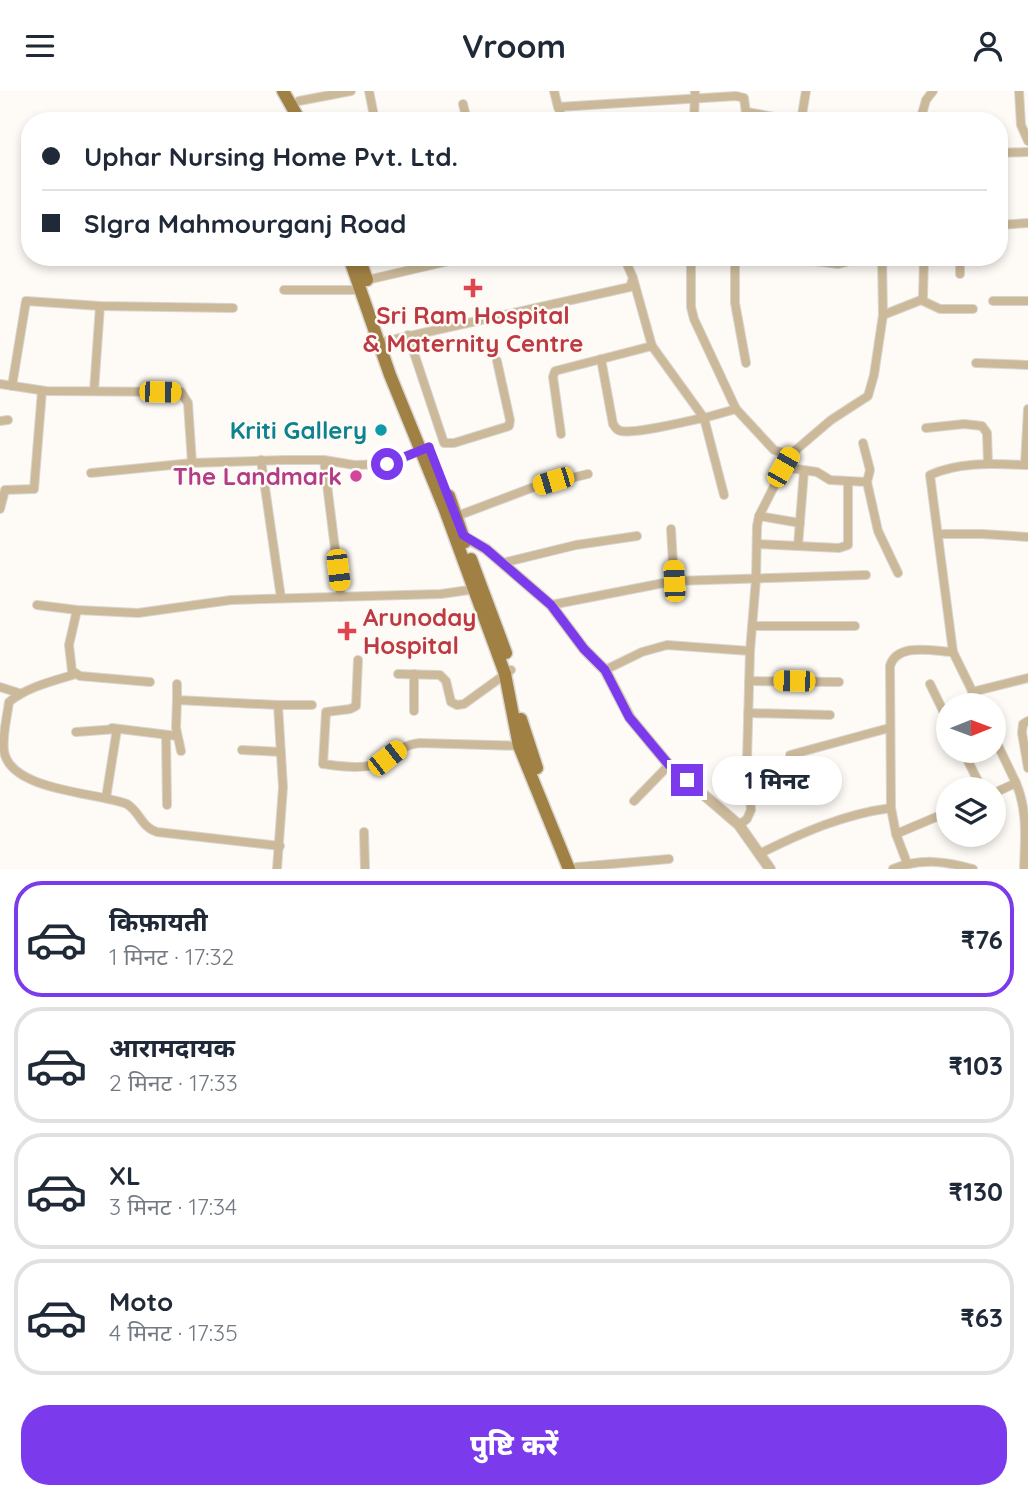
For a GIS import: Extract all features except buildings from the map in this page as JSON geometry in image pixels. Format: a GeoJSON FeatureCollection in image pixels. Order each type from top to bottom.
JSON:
{"type":"FeatureCollection","features":[{"type":"Feature","properties":{"kind":"main road"},"geometry":{"type":"LineString","coordinates":[[283,91],[295,112]]}},
{"type":"Feature","properties":{"kind":"main road"},"geometry":{"type":"LineString","coordinates":[[295,96],[304,112]]}},
{"type":"Feature","properties":{"kind":"main road"},"geometry":{"type":"LineString","coordinates":[[354,266],[387,341],[459,536],[508,672],[521,722],[524,746],[574,868]]}},
{"type":"Feature","properties":{"kind":"main road"},"geometry":{"type":"LineString","coordinates":[[361,266],[390,375],[457,516],[459,536]]}},
{"type":"Feature","properties":{"kind":"street"},"geometry":{"type":"LineString","coordinates":[[295,96],[351,91]]}},
{"type":"Feature","properties":{"kind":"street"},"geometry":{"type":"LineString","coordinates":[[369,91],[372,112]]}},
{"type":"Feature","properties":{"kind":"street"},"geometry":{"type":"LineString","coordinates":[[554,91],[560,112]]}},
{"type":"Feature","properties":{"kind":"street"},"geometry":{"type":"LineString","coordinates":[[801,112],[806,91]]}},
{"type":"Feature","properties":{"kind":"street"},"geometry":{"type":"LineString","coordinates":[[923,112],[926,100],[933,91]]}},
{"type":"Feature","properties":{"kind":"street"},"geometry":{"type":"LineString","coordinates":[[1019,91],[1021,125],[1028,141]]}},
{"type":"Feature","properties":{"kind":"street"},"geometry":{"type":"LineString","coordinates":[[558,107],[695,95],[744,94],[746,112]]}},
{"type":"Feature","properties":{"kind":"street"},"geometry":{"type":"LineString","coordinates":[[463,104],[465,112]]}},
{"type":"Feature","properties":{"kind":"street"},"geometry":{"type":"LineString","coordinates":[[1008,153],[1028,152]]}},
{"type":"Feature","properties":{"kind":"street"},"geometry":{"type":"LineString","coordinates":[[1008,224],[1028,223]]}},
{"type":"Feature","properties":{"kind":"street"},"geometry":{"type":"LineString","coordinates":[[284,290],[364,285],[433,266]]}},
{"type":"Feature","properties":{"kind":"street"},"geometry":{"type":"LineString","coordinates":[[628,266],[652,346],[704,418],[724,495]]}},
{"type":"Feature","properties":{"kind":"street"},"geometry":{"type":"LineString","coordinates":[[691,266],[691,307],[694,319],[736,409],[774,450],[790,455]]}},
{"type":"Feature","properties":{"kind":"street"},"geometry":{"type":"LineString","coordinates":[[735,266],[735,303],[746,363]]}},
{"type":"Feature","properties":{"kind":"street"},"geometry":{"type":"LineString","coordinates":[[739,825],[747,819],[751,810],[747,759],[748,713],[759,516],[790,455],[831,421],[868,396],[874,376],[883,315],[882,266]]}},
{"type":"Feature","properties":{"kind":"street"},"geometry":{"type":"LineString","coordinates":[[921,300],[924,266]]}},
{"type":"Feature","properties":{"kind":"street"},"geometry":{"type":"LineString","coordinates":[[960,266],[960,274]]}},
{"type":"Feature","properties":{"kind":"street"},"geometry":{"type":"LineString","coordinates":[[387,341],[630,287],[633,278]]}},
{"type":"Feature","properties":{"kind":"street"},"geometry":{"type":"LineString","coordinates":[[883,315],[921,300],[940,309],[973,309]]}},
{"type":"Feature","properties":{"kind":"street"},"geometry":{"type":"LineString","coordinates":[[12,386],[26,301],[100,306],[233,309]]}},
{"type":"Feature","properties":{"kind":"street"},"geometry":{"type":"LineString","coordinates":[[993,301],[1028,301]]}},
{"type":"Feature","properties":{"kind":"street"},"geometry":{"type":"LineString","coordinates":[[94,391],[100,306]]}},
{"type":"Feature","properties":{"kind":"street"},"geometry":{"type":"LineString","coordinates":[[408,335],[444,443],[501,431],[509,426],[497,361]]}},
{"type":"Feature","properties":{"kind":"street"},"geometry":{"type":"LineString","coordinates":[[562,433],[553,377],[555,371],[652,346]]}},
{"type":"Feature","properties":{"kind":"street"},"geometry":{"type":"LineString","coordinates":[[601,359],[613,424],[622,431],[704,418],[736,409]]}},
{"type":"Feature","properties":{"kind":"street"},"geometry":{"type":"LineString","coordinates":[[976,363],[1028,365]]}},
{"type":"Feature","properties":{"kind":"street"},"geometry":{"type":"LineString","coordinates":[[0,384],[42,391],[181,393],[188,403],[192,463]]}},
{"type":"Feature","properties":{"kind":"street"},"geometry":{"type":"LineString","coordinates":[[0,509],[5,490],[33,489],[42,391]]}},
{"type":"Feature","properties":{"kind":"street"},"geometry":{"type":"LineString","coordinates":[[1028,409],[1027,465],[988,464],[946,468],[930,475],[953,652],[972,692],[1028,678]]}},
{"type":"Feature","properties":{"kind":"street"},"geometry":{"type":"LineString","coordinates":[[926,428],[964,424],[982,426],[988,433],[988,464]]}},
{"type":"Feature","properties":{"kind":"street"},"geometry":{"type":"LineString","coordinates":[[863,443],[870,470],[867,482],[878,531],[898,573]]}},
{"type":"Feature","properties":{"kind":"street"},"geometry":{"type":"LineString","coordinates":[[91,474],[192,463],[261,460],[387,464],[425,449]]}},
{"type":"Feature","properties":{"kind":"street"},"geometry":{"type":"LineString","coordinates":[[261,460],[281,598]]}},
{"type":"Feature","properties":{"kind":"street"},"geometry":{"type":"LineString","coordinates":[[324,460],[341,597]]}},
{"type":"Feature","properties":{"kind":"street"},"geometry":{"type":"LineString","coordinates":[[783,467],[817,471],[830,480],[867,482]]}},
{"type":"Feature","properties":{"kind":"street"},"geometry":{"type":"LineString","coordinates":[[798,546],[804,471]]}},
{"type":"Feature","properties":{"kind":"street"},"geometry":{"type":"LineString","coordinates":[[457,516],[534,487],[588,474]]}},
{"type":"Feature","properties":{"kind":"street"},"geometry":{"type":"LineString","coordinates":[[757,544],[839,548],[848,545],[848,481]]}},
{"type":"Feature","properties":{"kind":"street"},"geometry":{"type":"LineString","coordinates":[[759,516],[800,523]]}},
{"type":"Feature","properties":{"kind":"street"},"geometry":{"type":"LineString","coordinates":[[671,529],[674,581]]}},
{"type":"Feature","properties":{"kind":"street"},"geometry":{"type":"LineString","coordinates":[[939,534],[1028,537]]}},
{"type":"Feature","properties":{"kind":"street"},"geometry":{"type":"LineString","coordinates":[[459,536],[486,549],[551,605],[584,649],[605,670],[629,717],[669,765],[739,825],[770,869]]}},
{"type":"Feature","properties":{"kind":"street"},"geometry":{"type":"LineString","coordinates":[[502,563],[576,545],[637,536]]}},
{"type":"Feature","properties":{"kind":"street"},"geometry":{"type":"LineString","coordinates":[[551,605],[674,581],[866,575]]}},
{"type":"Feature","properties":{"kind":"street"},"geometry":{"type":"LineString","coordinates":[[37,605],[138,613],[231,600],[441,594],[478,588]]}},
{"type":"Feature","properties":{"kind":"street"},"geometry":{"type":"LineString","coordinates":[[76,674],[70,665],[69,645],[77,610]]}},
{"type":"Feature","properties":{"kind":"street"},"geometry":{"type":"LineString","coordinates":[[752,626],[855,626]]}},
{"type":"Feature","properties":{"kind":"street"},"geometry":{"type":"LineString","coordinates":[[605,670],[642,652],[667,645],[750,651]]}},
{"type":"Feature","properties":{"kind":"street"},"geometry":{"type":"LineString","coordinates":[[907,863],[896,834],[891,808],[890,666],[892,659],[905,651],[953,652]]}},
{"type":"Feature","properties":{"kind":"street"},"geometry":{"type":"LineString","coordinates":[[358,660],[356,706],[326,712],[323,764],[379,763],[406,745],[419,743],[524,746]]}},
{"type":"Feature","properties":{"kind":"street"},"geometry":{"type":"LineString","coordinates":[[398,674],[440,675],[446,681],[451,702],[457,705],[464,704],[508,672]]}},
{"type":"Feature","properties":{"kind":"street"},"geometry":{"type":"LineString","coordinates":[[150,682],[76,674],[52,679],[39,688],[19,694],[9,702],[4,753],[19,775],[35,782],[133,807],[144,824],[157,832],[280,846]]}},
{"type":"Feature","properties":{"kind":"street"},"geometry":{"type":"LineString","coordinates":[[414,674],[414,711]]}},
{"type":"Feature","properties":{"kind":"street"},"geometry":{"type":"LineString","coordinates":[[749,681],[839,682]]}},
{"type":"Feature","properties":{"kind":"street"},"geometry":{"type":"LineString","coordinates":[[177,684],[177,736],[181,751]]}},
{"type":"Feature","properties":{"kind":"street"},"geometry":{"type":"LineString","coordinates":[[930,684],[936,697]]}},
{"type":"Feature","properties":{"kind":"street"},"geometry":{"type":"LineString","coordinates":[[0,687],[19,694]]}},
{"type":"Feature","properties":{"kind":"street"},"geometry":{"type":"LineString","coordinates":[[177,700],[312,705]]}},
{"type":"Feature","properties":{"kind":"street"},"geometry":{"type":"LineString","coordinates":[[277,869],[283,787],[278,705]]}},
{"type":"Feature","properties":{"kind":"street"},"geometry":{"type":"LineString","coordinates":[[748,713],[830,715]]}},
{"type":"Feature","properties":{"kind":"street"},"geometry":{"type":"LineString","coordinates":[[1028,721],[1023,724],[1022,733],[1028,768]]}},
{"type":"Feature","properties":{"kind":"street"},"geometry":{"type":"LineString","coordinates":[[92,726],[177,736]]}},
{"type":"Feature","properties":{"kind":"street"},"geometry":{"type":"LineString","coordinates":[[790,755],[889,728]]}},
{"type":"Feature","properties":{"kind":"street"},"geometry":{"type":"LineString","coordinates":[[106,798],[117,729]]}},
{"type":"Feature","properties":{"kind":"street"},"geometry":{"type":"LineString","coordinates":[[76,732],[117,729]]}},
{"type":"Feature","properties":{"kind":"street"},"geometry":{"type":"LineString","coordinates":[[166,735],[167,805]]}},
{"type":"Feature","properties":{"kind":"street"},"geometry":{"type":"LineString","coordinates":[[242,750],[281,752]]}},
{"type":"Feature","properties":{"kind":"street"},"geometry":{"type":"LineString","coordinates":[[1006,762],[1024,803],[1024,869]]}},
{"type":"Feature","properties":{"kind":"street"},"geometry":{"type":"LineString","coordinates":[[634,801],[669,765]]}},
{"type":"Feature","properties":{"kind":"street"},"geometry":{"type":"LineString","coordinates":[[1006,788],[1016,783]]}},
{"type":"Feature","properties":{"kind":"street"},"geometry":{"type":"LineString","coordinates":[[759,854],[823,825],[868,811],[891,808]]}},
{"type":"Feature","properties":{"kind":"street"},"geometry":{"type":"LineString","coordinates":[[896,834],[936,817]]}},
{"type":"Feature","properties":{"kind":"street"},"geometry":{"type":"LineString","coordinates":[[364,831],[365,869]]}},
{"type":"Feature","properties":{"kind":"street"},"geometry":{"type":"LineString","coordinates":[[574,868],[669,859]]}},
{"type":"Feature","properties":{"kind":"street"},"geometry":{"type":"LineString","coordinates":[[893,869],[907,863],[939,861],[973,869]]}},
{"type":"Feature","properties":{"kind":"place","name":"Sri Ram Hospital & Maternity Centre"},"geometry":{"type":"Point","coordinates":[473,288]}},
{"type":"Feature","properties":{"kind":"place","name":"Kriti Gallery"},"geometry":{"type":"Point","coordinates":[381,430]}},
{"type":"Feature","properties":{"kind":"place","name":"The Landmark"},"geometry":{"type":"Point","coordinates":[356,476]}},
{"type":"Feature","properties":{"kind":"place","name":"Arunoday Hospital"},"geometry":{"type":"Point","coordinates":[347,631]}},
{"type":"Feature","properties":{"kind":"route"},"geometry":{"type":"LineString","coordinates":[[387,464],[429,447],[463,535],[486,549],[551,605],[584,649],[605,670],[629,717],[669,765],[687,780]]}}]}
